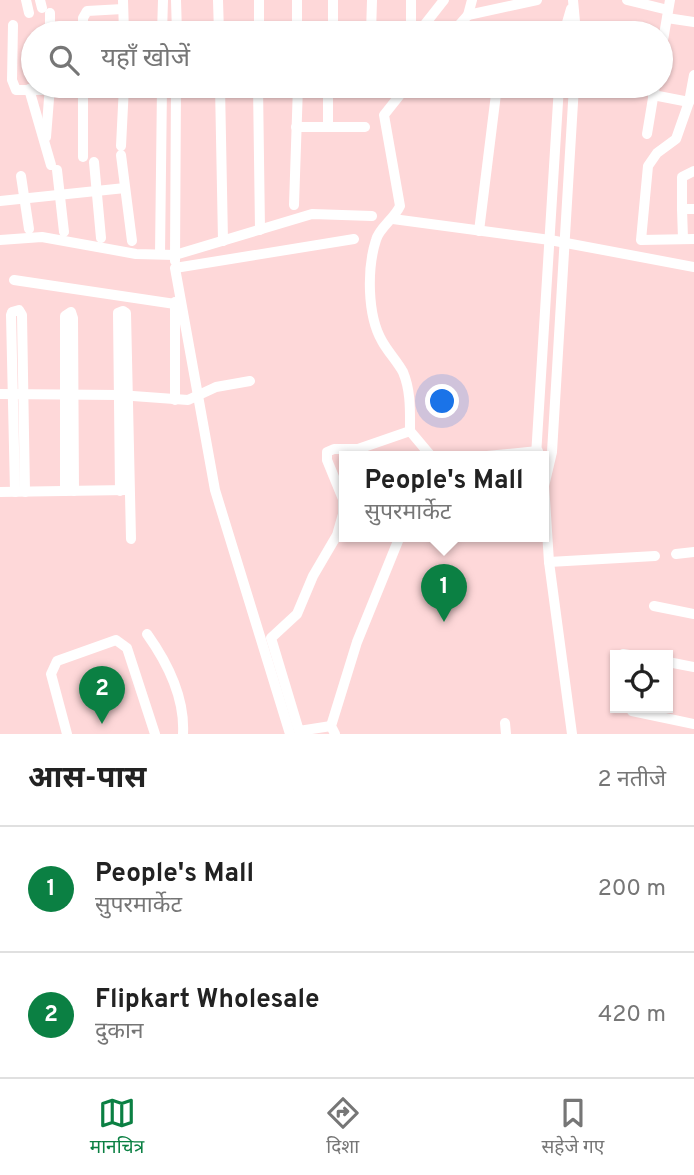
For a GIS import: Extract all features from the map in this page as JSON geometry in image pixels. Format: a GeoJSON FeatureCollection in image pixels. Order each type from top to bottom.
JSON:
{"type":"FeatureCollection","features":[{"type":"Feature","properties":{"kind":"street"},"geometry":{"type":"LineString","coordinates":[[26,0],[29,13]]}},
{"type":"Feature","properties":{"kind":"street"},"geometry":{"type":"LineString","coordinates":[[162,21],[163,0]]}},
{"type":"Feature","properties":{"kind":"street"},"geometry":{"type":"LineString","coordinates":[[176,0],[177,21]]}},
{"type":"Feature","properties":{"kind":"street"},"geometry":{"type":"LineString","coordinates":[[218,0],[219,21]]}},
{"type":"Feature","properties":{"kind":"street"},"geometry":{"type":"LineString","coordinates":[[258,21],[259,0]]}},
{"type":"Feature","properties":{"kind":"street"},"geometry":{"type":"LineString","coordinates":[[297,0],[297,21]]}},
{"type":"Feature","properties":{"kind":"street"},"geometry":{"type":"LineString","coordinates":[[333,0],[333,21]]}},
{"type":"Feature","properties":{"kind":"street"},"geometry":{"type":"LineString","coordinates":[[371,21],[372,0]]}},
{"type":"Feature","properties":{"kind":"street"},"geometry":{"type":"LineString","coordinates":[[411,0],[411,21]]}},
{"type":"Feature","properties":{"kind":"street"},"geometry":{"type":"LineString","coordinates":[[427,21],[444,0]]}},
{"type":"Feature","properties":{"kind":"street"},"geometry":{"type":"LineString","coordinates":[[463,21],[468,15],[472,0]]}},
{"type":"Feature","properties":{"kind":"street"},"geometry":{"type":"LineString","coordinates":[[468,15],[507,3],[537,0]]}},
{"type":"Feature","properties":{"kind":"street"},"geometry":{"type":"LineString","coordinates":[[630,0],[668,9],[694,22]]}},
{"type":"Feature","properties":{"kind":"street"},"geometry":{"type":"LineString","coordinates":[[567,21],[573,1]]}},
{"type":"Feature","properties":{"kind":"street"},"geometry":{"type":"LineString","coordinates":[[573,1],[575,21]]}},
{"type":"Feature","properties":{"kind":"street"},"geometry":{"type":"LineString","coordinates":[[83,21],[87,10],[123,4]]}},
{"type":"Feature","properties":{"kind":"street"},"geometry":{"type":"LineString","coordinates":[[13,25],[13,87],[21,88]]}},
{"type":"Feature","properties":{"kind":"street"},"geometry":{"type":"LineString","coordinates":[[694,75],[689,102],[676,139],[657,152],[648,166],[641,240],[689,239],[682,209],[682,177],[694,171]]}},
{"type":"Feature","properties":{"kind":"street"},"geometry":{"type":"LineString","coordinates":[[673,97],[689,102]]}},
{"type":"Feature","properties":{"kind":"street"},"geometry":{"type":"LineString","coordinates":[[32,98],[54,167],[64,232]]}},
{"type":"Feature","properties":{"kind":"street"},"geometry":{"type":"LineString","coordinates":[[46,146],[49,98]]}},
{"type":"Feature","properties":{"kind":"street"},"geometry":{"type":"LineString","coordinates":[[84,98],[89,159],[97,191],[101,238]]}},
{"type":"Feature","properties":{"kind":"street"},"geometry":{"type":"LineString","coordinates":[[124,98],[121,151],[132,241]]}},
{"type":"Feature","properties":{"kind":"street"},"geometry":{"type":"LineString","coordinates":[[160,254],[162,98]]}},
{"type":"Feature","properties":{"kind":"street"},"geometry":{"type":"LineString","coordinates":[[175,400],[176,98]]}},
{"type":"Feature","properties":{"kind":"street"},"geometry":{"type":"LineString","coordinates":[[220,98],[223,241]]}},
{"type":"Feature","properties":{"kind":"street"},"geometry":{"type":"LineString","coordinates":[[258,98],[260,230]]}},
{"type":"Feature","properties":{"kind":"street"},"geometry":{"type":"LineString","coordinates":[[294,205],[297,98]]}},
{"type":"Feature","properties":{"kind":"street"},"geometry":{"type":"LineString","coordinates":[[328,127],[331,98]]}},
{"type":"Feature","properties":{"kind":"street"},"geometry":{"type":"LineString","coordinates":[[397,98],[384,115],[400,201],[393,219],[376,237],[372,257],[372,310],[381,340],[402,372],[410,397],[410,431],[427,451]]}},
{"type":"Feature","properties":{"kind":"street"},"geometry":{"type":"LineString","coordinates":[[479,231],[496,98]]}},
{"type":"Feature","properties":{"kind":"street"},"geometry":{"type":"LineString","coordinates":[[535,451],[558,98]]}},
{"type":"Feature","properties":{"kind":"street"},"geometry":{"type":"LineString","coordinates":[[549,464],[558,363],[573,98]]}},
{"type":"Feature","properties":{"kind":"street"},"geometry":{"type":"LineString","coordinates":[[647,134],[653,98]]}},
{"type":"Feature","properties":{"kind":"street"},"geometry":{"type":"LineString","coordinates":[[296,127],[365,127]]}},
{"type":"Feature","properties":{"kind":"street"},"geometry":{"type":"LineString","coordinates":[[21,176],[29,229]]}},
{"type":"Feature","properties":{"kind":"street"},"geometry":{"type":"LineString","coordinates":[[0,201],[125,188]]}},
{"type":"Feature","properties":{"kind":"street"},"geometry":{"type":"LineString","coordinates":[[682,209],[694,209]]}},
{"type":"Feature","properties":{"kind":"street"},"geometry":{"type":"LineString","coordinates":[[0,240],[42,237],[136,254],[175,255],[312,214],[372,216]]}},
{"type":"Feature","properties":{"kind":"street"},"geometry":{"type":"LineString","coordinates":[[393,219],[550,240],[694,267]]}},
{"type":"Feature","properties":{"kind":"street"},"geometry":{"type":"LineString","coordinates":[[175,268],[354,239]]}},
{"type":"Feature","properties":{"kind":"street"},"geometry":{"type":"LineString","coordinates":[[175,268],[215,490],[290,734]]}},
{"type":"Feature","properties":{"kind":"street"},"geometry":{"type":"LineString","coordinates":[[14,280],[175,304]]}},
{"type":"Feature","properties":{"kind":"street"},"geometry":{"type":"LineString","coordinates":[[18,394],[22,315],[19,310],[11,315],[18,394],[20,492]]}},
{"type":"Feature","properties":{"kind":"street"},"geometry":{"type":"LineString","coordinates":[[124,396],[118,313],[123,311],[126,313],[126,490],[131,539]]}},
{"type":"Feature","properties":{"kind":"street"},"geometry":{"type":"LineString","coordinates":[[69,394],[74,318],[71,313],[65,316],[70,491]]}},
{"type":"Feature","properties":{"kind":"street"},"geometry":{"type":"LineString","coordinates":[[542,345],[559,345]]}},
{"type":"Feature","properties":{"kind":"street"},"geometry":{"type":"LineString","coordinates":[[541,362],[558,363]]}},
{"type":"Feature","properties":{"kind":"street"},"geometry":{"type":"LineString","coordinates":[[0,394],[69,394],[188,400],[216,387],[250,381]]}},
{"type":"Feature","properties":{"kind":"street"},"geometry":{"type":"LineString","coordinates":[[339,489],[327,460],[327,452],[334,449],[358,449],[410,431]]}},
{"type":"Feature","properties":{"kind":"street"},"geometry":{"type":"LineString","coordinates":[[0,492],[126,490]]}},
{"type":"Feature","properties":{"kind":"street"},"geometry":{"type":"LineString","coordinates":[[339,529],[313,576],[297,614],[271,638],[299,731],[333,730],[357,642],[398,542]]}},
{"type":"Feature","properties":{"kind":"street"},"geometry":{"type":"LineString","coordinates":[[548,542],[572,734]]}},
{"type":"Feature","properties":{"kind":"street"},"geometry":{"type":"LineString","coordinates":[[676,554],[694,552]]}},
{"type":"Feature","properties":{"kind":"street"},"geometry":{"type":"LineString","coordinates":[[550,562],[655,556]]}},
{"type":"Feature","properties":{"kind":"street"},"geometry":{"type":"LineString","coordinates":[[654,606],[694,614]]}},
{"type":"Feature","properties":{"kind":"street"},"geometry":{"type":"LineString","coordinates":[[147,634],[169,670],[183,716],[183,734]]}},
{"type":"Feature","properties":{"kind":"street"},"geometry":{"type":"LineString","coordinates":[[67,734],[51,674],[52,666],[57,661],[116,640],[127,648],[155,734]]}},
{"type":"Feature","properties":{"kind":"street"},"geometry":{"type":"LineString","coordinates":[[673,663],[694,667]]}},
{"type":"Feature","properties":{"kind":"street"},"geometry":{"type":"LineString","coordinates":[[642,713],[694,724]]}},
{"type":"Feature","properties":{"kind":"place","name":"People's Mall"},"geometry":{"type":"Point","coordinates":[444,622]}},
{"type":"Feature","properties":{"kind":"place","name":"Flipkart Wholesale"},"geometry":{"type":"Point","coordinates":[102,724]}}]}
